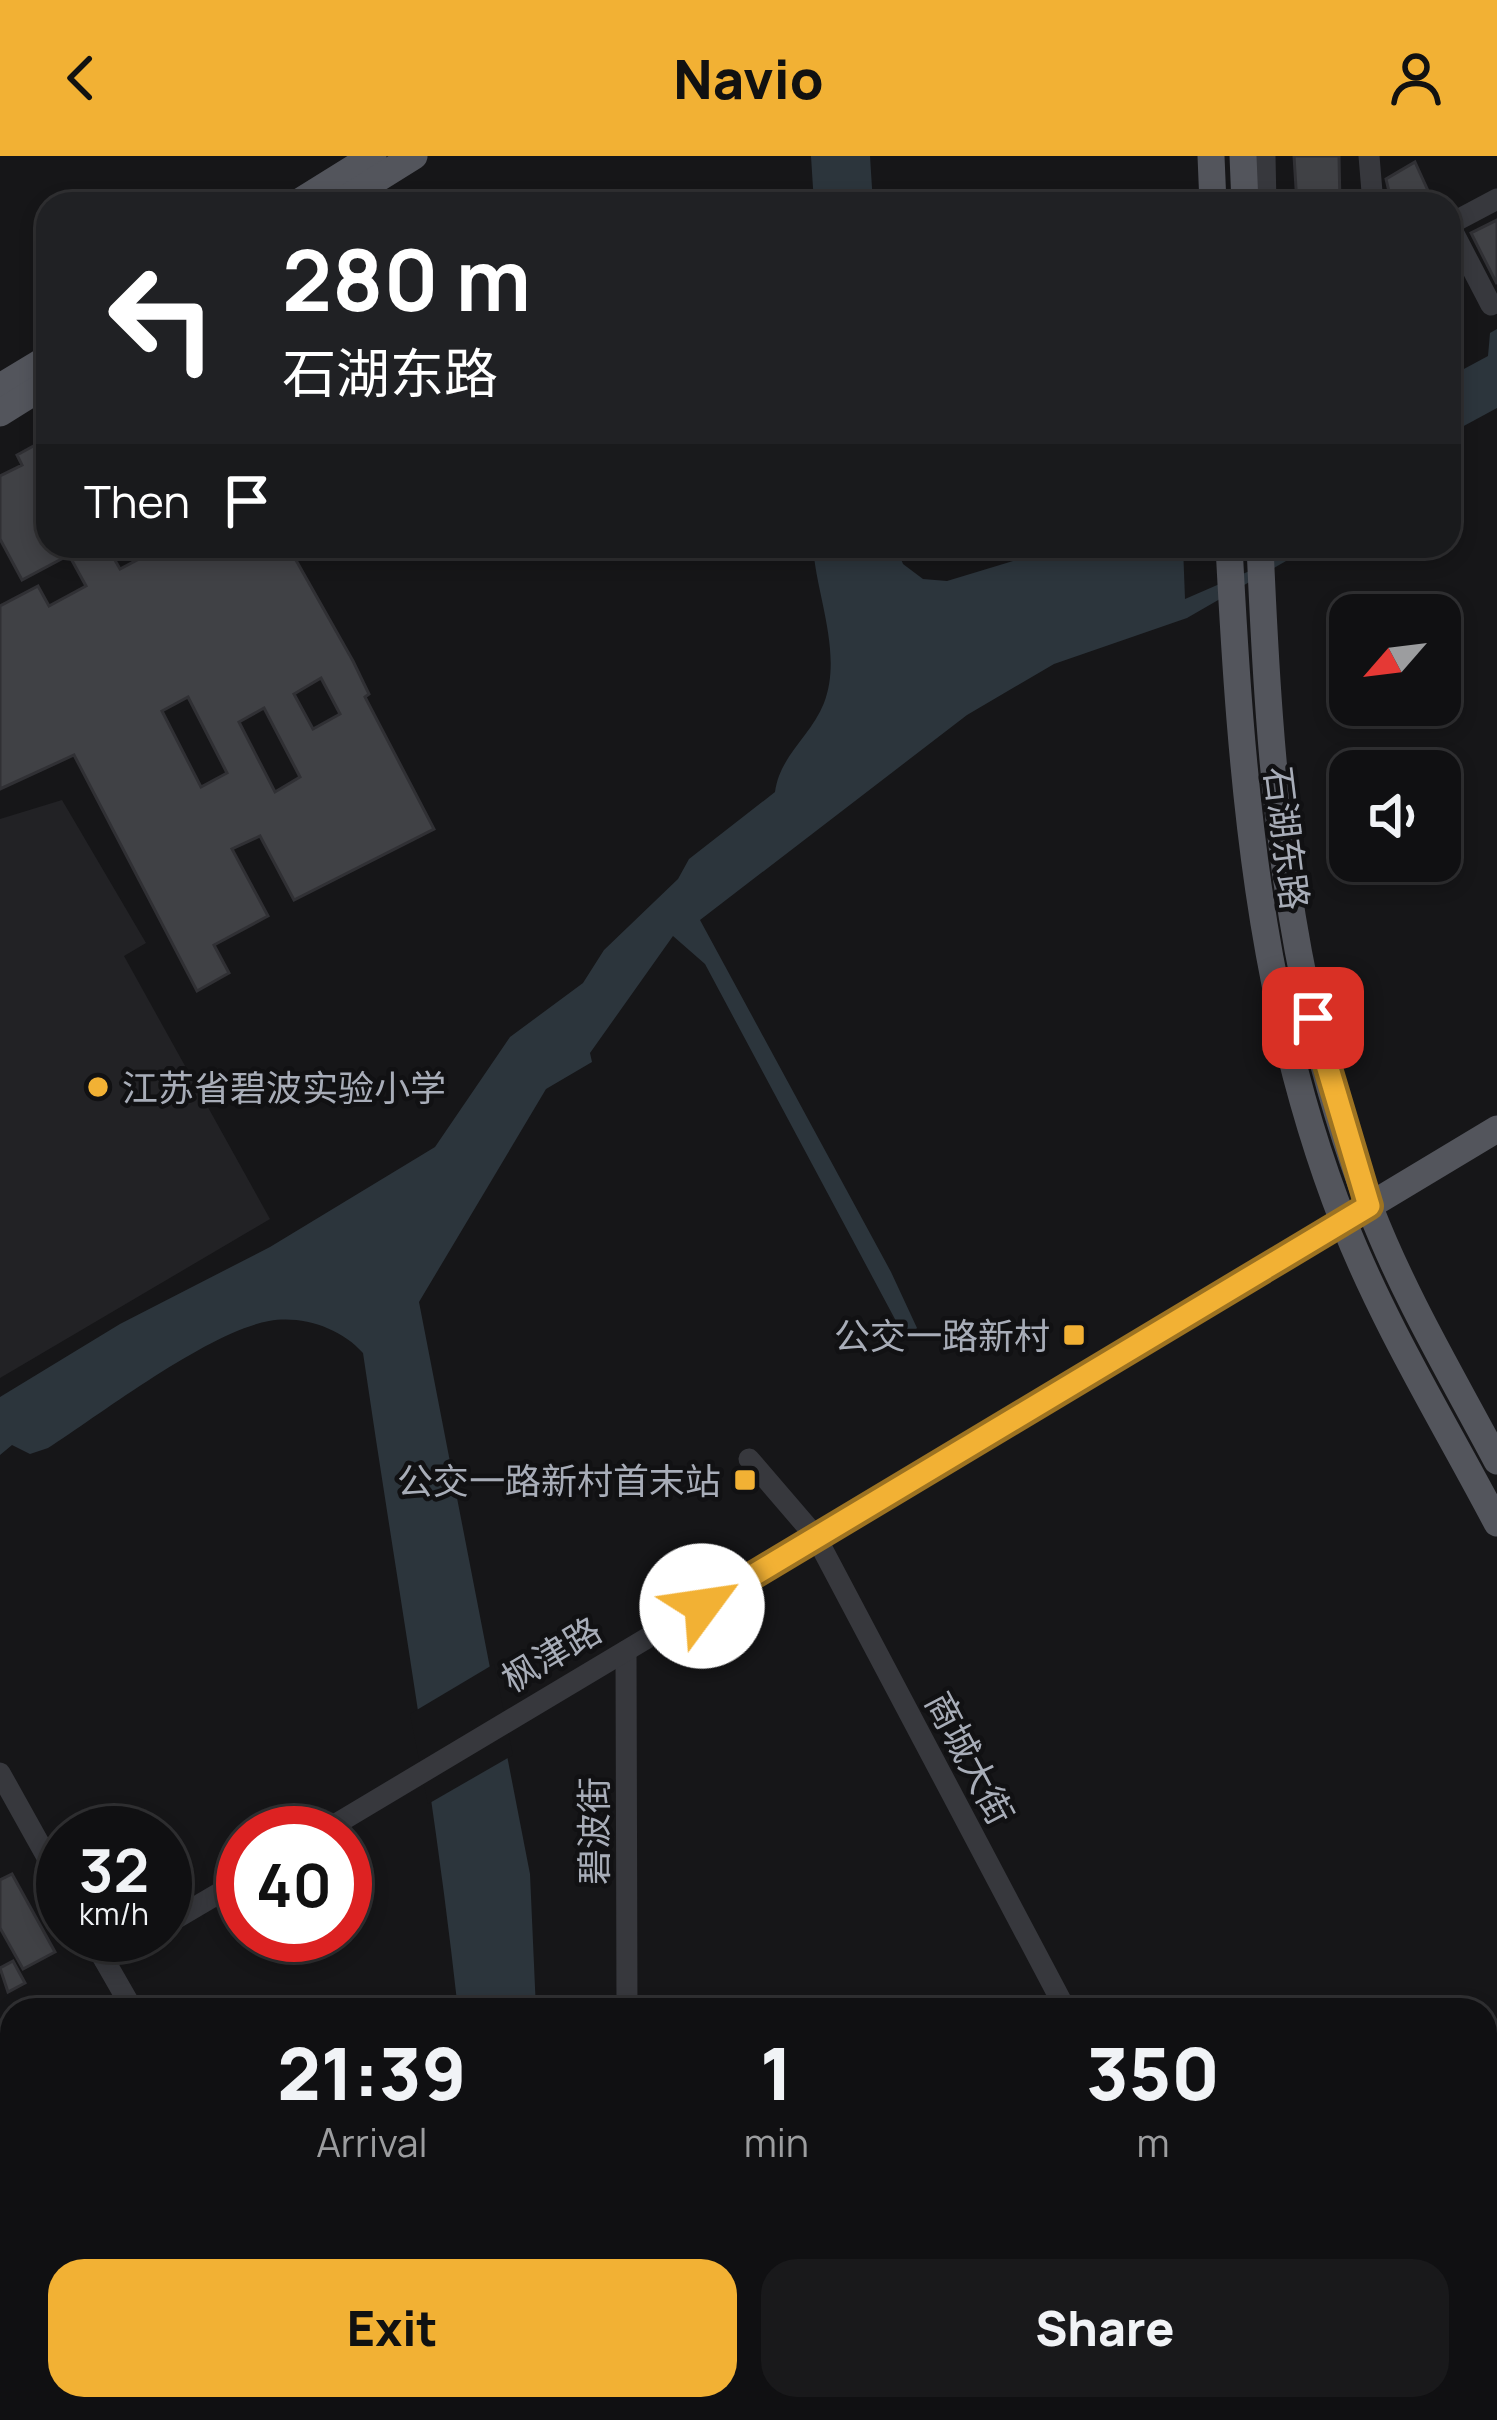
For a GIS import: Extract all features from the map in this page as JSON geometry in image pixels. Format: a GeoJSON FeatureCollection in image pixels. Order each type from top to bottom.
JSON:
{"type":"FeatureCollection","features":[{"type":"Feature","properties":{"kind":"main road"},"geometry":{"type":"LineString","coordinates":[[315,192],[373,156]]}},
{"type":"Feature","properties":{"kind":"main road"},"geometry":{"type":"LineString","coordinates":[[356,192],[414,156]]}},
{"type":"Feature","properties":{"kind":"main road"},"geometry":{"type":"LineString","coordinates":[[1210,156],[1212,192]]}},
{"type":"Feature","properties":{"kind":"main road"},"geometry":{"type":"LineString","coordinates":[[1243,156],[1244,192]]}},
{"type":"Feature","properties":{"kind":"main road"},"geometry":{"type":"LineString","coordinates":[[0,387],[36,365]]}},
{"type":"Feature","properties":{"kind":"main road"},"geometry":{"type":"LineString","coordinates":[[0,413],[36,390]]}},
{"type":"Feature","properties":{"kind":"main road","name":"石湖东路"},"geometry":{"type":"LineString","coordinates":[[1230,558],[1241,772],[1257,902],[1292,1060],[1343,1222],[1497,1522]]}},
{"type":"Feature","properties":{"kind":"main road","name":"石湖东路"},"geometry":{"type":"LineString","coordinates":[[1261,558],[1269,759],[1283,881],[1328,1078],[1369,1206],[1399,1276],[1497,1461]]}},
{"type":"Feature","properties":{"kind":"main road","name":"枫津路"},"geometry":{"type":"LineString","coordinates":[[1369,1206],[1497,1129]]}},
{"type":"Feature","properties":{"kind":"street"},"geometry":{"type":"LineString","coordinates":[[1265,156],[1266,192]]}},
{"type":"Feature","properties":{"kind":"street"},"geometry":{"type":"LineString","coordinates":[[1369,156],[1372,192]]}},
{"type":"Feature","properties":{"kind":"street"},"geometry":{"type":"LineString","coordinates":[[1461,218],[1497,199]]}},
{"type":"Feature","properties":{"kind":"street"},"geometry":{"type":"LineString","coordinates":[[1461,247],[1491,305]]}},
{"type":"Feature","properties":{"kind":"street","name":"枫津路"},"geometry":{"type":"LineString","coordinates":[[366,1806],[1369,1206]]}},
{"type":"Feature","properties":{"kind":"street","name":"商城大街"},"geometry":{"type":"LineString","coordinates":[[749,1459],[816,1538],[1060,1998]]}},
{"type":"Feature","properties":{"kind":"street","name":"碧波街"},"geometry":{"type":"LineString","coordinates":[[626,1651],[627,1998]]}},
{"type":"Feature","properties":{"kind":"street"},"geometry":{"type":"LineString","coordinates":[[0,1774],[36,1838]]}},
{"type":"Feature","properties":{"kind":"street"},"geometry":{"type":"LineString","coordinates":[[106,1962],[126,1998]]}},
{"type":"Feature","properties":{"kind":"shaded area"},"geometry":{"type":"Polygon","coordinates":[[[811,156],[870,156],[872,192],[813,192],[811,156]]]}},
{"type":"Feature","properties":{"kind":"shaded area"},"geometry":{"type":"Polygon","coordinates":[[[1497,329],[1497,408],[1461,428],[1461,371],[1488,356],[1490,333],[1497,329]]]}},
{"type":"Feature","properties":{"kind":"shaded area"},"geometry":{"type":"Polygon","coordinates":[[[814,558],[901,558],[923,579],[947,581],[1023,558],[1291,558],[1187,618],[1054,664],[967,715],[700,920],[891,1272],[917,1328],[911,1335],[904,1336],[705,964],[673,936],[590,1053],[592,1062],[546,1089],[419,1302],[530,1874],[535,1998],[457,1998],[363,1353],[332,1330],[307,1322],[269,1321],[244,1328],[187,1357],[48,1448],[30,1454],[12,1445],[0,1455],[0,1397],[120,1324],[270,1247],[435,1147],[510,1037],[583,983],[604,950],[678,879],[689,859],[775,792],[783,767],[824,703],[829,684],[830,644],[814,558]]]}},
{"type":"Feature","properties":{"kind":"shaded area","name":"江苏省碧波实验小学"},"geometry":{"type":"Polygon","coordinates":[[[62,800],[146,943],[124,956],[270,1219],[0,1378],[0,819],[62,800]]]}},
{"type":"Feature","properties":{"kind":"pier"},"geometry":{"type":"Polygon","coordinates":[[[1183,558],[1280,558],[1185,599],[1183,558]]]}},
{"type":"Feature","properties":{"kind":"pier"},"geometry":{"type":"Polygon","coordinates":[[[494,1664],[513,1755],[428,1804],[410,1714],[494,1664]]]}},
{"type":"Feature","properties":{"kind":"building"},"geometry":{"type":"Polygon","coordinates":[[[1294,156],[1339,156],[1340,192],[1296,192],[1294,156]]]}},
{"type":"Feature","properties":{"kind":"building"},"geometry":{"type":"Polygon","coordinates":[[[1415,162],[1429,192],[1389,192],[1386,179],[1415,162]]]}},
{"type":"Feature","properties":{"kind":"building"},"geometry":{"type":"Polygon","coordinates":[[[1497,220],[1497,284],[1471,233],[1497,220]]]}},
{"type":"Feature","properties":{"kind":"building"},"geometry":{"type":"Polygon","coordinates":[[[36,445],[36,558],[63,558],[22,580],[0,539],[0,476],[22,465],[17,455],[36,445]]]}},
{"type":"Feature","properties":{"kind":"building"},"geometry":{"type":"Polygon","coordinates":[[[71,558],[114,558],[120,569],[141,558],[295,558],[353,661],[369,694],[365,697],[434,829],[294,900],[260,836],[232,849],[268,916],[214,945],[229,973],[197,991],[74,755],[0,789],[0,606],[38,586],[49,606],[86,586],[71,558]],[[321,678],[294,694],[313,729],[340,714],[321,678]],[[188,697],[162,711],[201,787],[227,773],[188,697]],[[264,708],[239,722],[275,792],[300,777],[264,708]]]}},
{"type":"Feature","properties":{"kind":"building"},"geometry":{"type":"Polygon","coordinates":[[[12,1874],[36,1918],[36,1962],[23,1969],[0,1928],[0,1880],[12,1874]]]}},
{"type":"Feature","properties":{"kind":"building"},"geometry":{"type":"Polygon","coordinates":[[[13,1961],[25,1983],[8,1992],[0,1968],[13,1961]]]}},
{"type":"Feature","properties":{"kind":"place","name":"江苏省碧波实验小学"},"geometry":{"type":"Point","coordinates":[98,1087]}},
{"type":"Feature","properties":{"kind":"place","name":"公交一路新村"},"geometry":{"type":"Point","coordinates":[1074,1335]}},
{"type":"Feature","properties":{"kind":"place","name":"公交一路新村首末站"},"geometry":{"type":"Point","coordinates":[745,1480]}},
{"type":"Feature","properties":{"kind":"route"},"geometry":{"type":"LineString","coordinates":[[702,1606],[1369,1206],[1334,1102],[1313,1018]]}}]}
